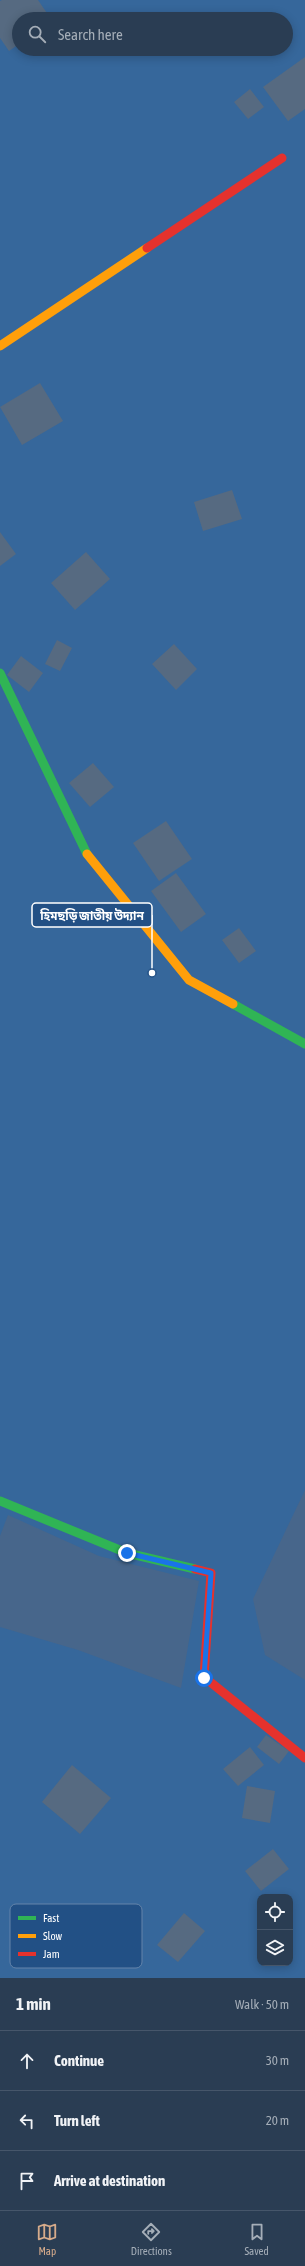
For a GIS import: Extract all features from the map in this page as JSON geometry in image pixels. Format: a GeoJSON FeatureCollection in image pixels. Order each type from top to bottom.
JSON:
{"type":"FeatureCollection","features":[{"type":"Feature","properties":{"kind":"street"},"geometry":{"type":"LineString","coordinates":[[0,346],[282,158]]}},
{"type":"Feature","properties":{"kind":"street"},"geometry":{"type":"LineString","coordinates":[[0,673],[90,860],[189,980],[305,1044]]}},
{"type":"Feature","properties":{"kind":"street"},"geometry":{"type":"LineString","coordinates":[[0,1501],[127,1553],[211,1573],[204,1678],[305,1758]]}},
{"type":"Feature","properties":{"kind":"shaded area"},"geometry":{"type":"Polygon","coordinates":[[[0,0],[305,0],[305,1978],[0,1978],[0,0]]]}},
{"type":"Feature","properties":{"kind":"shaded area"},"geometry":{"type":"Polygon","coordinates":[[[305,1490],[305,1680],[265,1655],[253,1599],[305,1490]]]}},
{"type":"Feature","properties":{"kind":"shaded area"},"geometry":{"type":"Polygon","coordinates":[[[8,1515],[99,1556],[199,1581],[181,1688],[78,1650],[0,1627],[0,1536],[8,1515]]]}},
{"type":"Feature","properties":{"kind":"building"},"geometry":{"type":"Polygon","coordinates":[[[38,0],[46,12],[12,12],[12,49],[9,51],[0,38],[0,1],[38,0]]]}},
{"type":"Feature","properties":{"kind":"building"},"geometry":{"type":"Polygon","coordinates":[[[305,57],[305,109],[288,121],[263,87],[305,57]]]}},
{"type":"Feature","properties":{"kind":"building"},"geometry":{"type":"Polygon","coordinates":[[[250,89],[264,107],[248,119],[234,102],[250,89]]]}},
{"type":"Feature","properties":{"kind":"building"},"geometry":{"type":"Polygon","coordinates":[[[40,383],[63,421],[22,445],[0,407],[40,383]]]}},
{"type":"Feature","properties":{"kind":"building"},"geometry":{"type":"Polygon","coordinates":[[[232,490],[242,519],[203,531],[194,502],[232,490]]]}},
{"type":"Feature","properties":{"kind":"building"},"geometry":{"type":"Polygon","coordinates":[[[0,532],[16,554],[0,566],[0,532]]]}},
{"type":"Feature","properties":{"kind":"building"},"geometry":{"type":"Polygon","coordinates":[[[86,552],[110,579],[75,610],[51,583],[86,552]]]}},
{"type":"Feature","properties":{"kind":"building"},"geometry":{"type":"Polygon","coordinates":[[[57,640],[72,648],[60,671],[45,664],[57,640]]]}},
{"type":"Feature","properties":{"kind":"building"},"geometry":{"type":"Polygon","coordinates":[[[174,644],[197,669],[176,690],[152,664],[174,644]]]}},
{"type":"Feature","properties":{"kind":"building"},"geometry":{"type":"Polygon","coordinates":[[[21,656],[43,673],[29,692],[7,675],[21,656]]]}},
{"type":"Feature","properties":{"kind":"building"},"geometry":{"type":"Polygon","coordinates":[[[93,763],[114,787],[90,807],[69,783],[93,763]]]}},
{"type":"Feature","properties":{"kind":"building"},"geometry":{"type":"Polygon","coordinates":[[[166,821],[192,859],[159,881],[133,843],[166,821]]]}},
{"type":"Feature","properties":{"kind":"building"},"geometry":{"type":"Polygon","coordinates":[[[176,873],[206,914],[181,932],[151,891],[176,873]]]}},
{"type":"Feature","properties":{"kind":"building"},"geometry":{"type":"Polygon","coordinates":[[[239,928],[256,951],[239,963],[222,940],[239,928]]]}},
{"type":"Feature","properties":{"kind":"building"},"geometry":{"type":"Polygon","coordinates":[[[266,1735],[289,1751],[279,1764],[257,1747],[266,1735]]]}},
{"type":"Feature","properties":{"kind":"building"},"geometry":{"type":"Polygon","coordinates":[[[250,1747],[264,1765],[238,1786],[223,1769],[250,1747]]]}},
{"type":"Feature","properties":{"kind":"building"},"geometry":{"type":"Polygon","coordinates":[[[72,1765],[111,1798],[80,1834],[42,1802],[72,1765]]]}},
{"type":"Feature","properties":{"kind":"building"},"geometry":{"type":"Polygon","coordinates":[[[247,1786],[275,1791],[270,1823],[242,1818],[247,1786]]]}},
{"type":"Feature","properties":{"kind":"building"},"geometry":{"type":"Polygon","coordinates":[[[273,1849],[289,1869],[261,1891],[245,1871],[273,1849]]]}},
{"type":"Feature","properties":{"kind":"building"},"geometry":{"type":"Polygon","coordinates":[[[184,1913],[205,1931],[178,1962],[157,1945],[184,1913]]]}},
{"type":"Feature","properties":{"kind":"traffic: fast"},"geometry":{"type":"LineString","coordinates":[[0,673],[87,854]]}},
{"type":"Feature","properties":{"kind":"traffic: fast"},"geometry":{"type":"LineString","coordinates":[[233,1004],[305,1044]]}},
{"type":"Feature","properties":{"kind":"traffic: fast"},"geometry":{"type":"LineString","coordinates":[[0,1501],[127,1553],[195,1569]]}},
{"type":"Feature","properties":{"kind":"traffic: slow"},"geometry":{"type":"LineString","coordinates":[[0,346],[147,248]]}},
{"type":"Feature","properties":{"kind":"traffic: slow"},"geometry":{"type":"LineString","coordinates":[[87,854],[189,980],[233,1004]]}},
{"type":"Feature","properties":{"kind":"traffic: jam"},"geometry":{"type":"LineString","coordinates":[[147,248],[282,158]]}},
{"type":"Feature","properties":{"kind":"traffic: jam"},"geometry":{"type":"LineString","coordinates":[[195,1569],[211,1573],[204,1677],[305,1758]]}},
{"type":"Feature","properties":{"kind":"place","name":"হিমছড়ি জাতীয় উদ্যান"},"geometry":{"type":"Point","coordinates":[152,973]}},
{"type":"Feature","properties":{"kind":"route"},"geometry":{"type":"LineString","coordinates":[[127,1553],[211,1573],[204,1678]]}}]}
